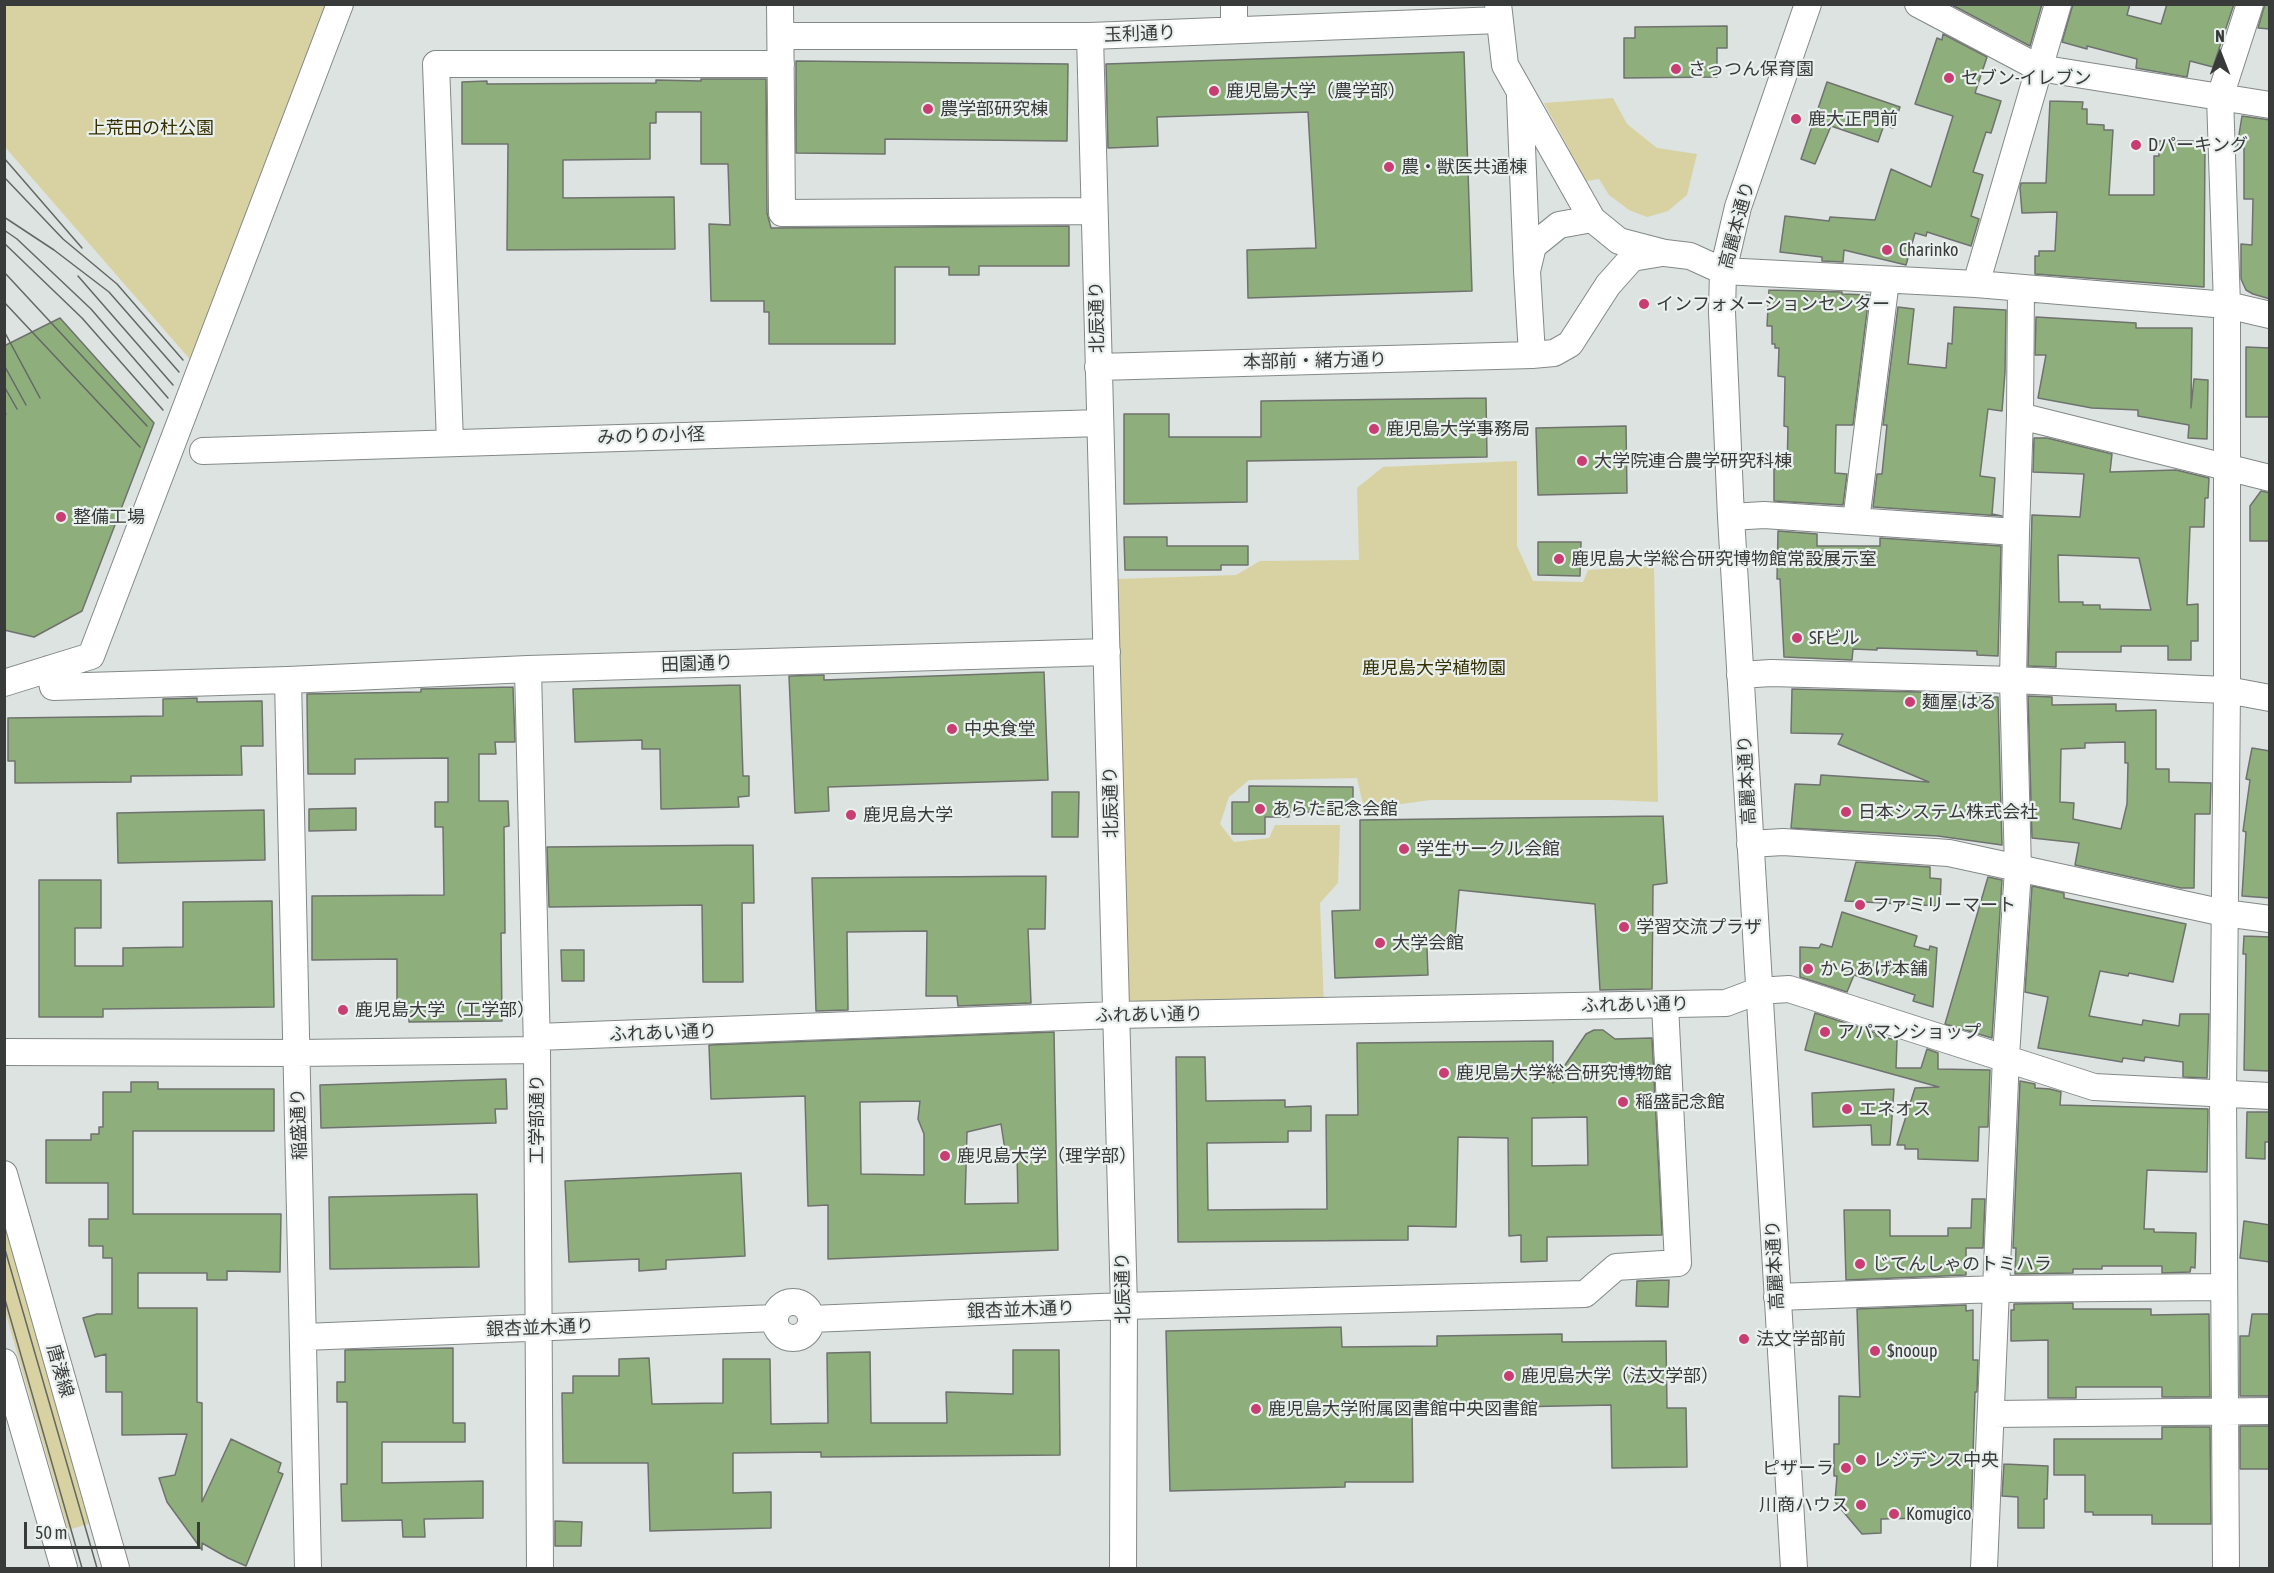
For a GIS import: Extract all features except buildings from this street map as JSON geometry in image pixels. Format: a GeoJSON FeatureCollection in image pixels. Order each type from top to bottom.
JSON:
{"type":"FeatureCollection","features":[{"type":"Feature","properties":{"kind":"street"},"geometry":{"type":"LineString","coordinates":[[4,682],[91,656],[340,4]]}},
{"type":"Feature","properties":{"kind":"street"},"geometry":{"type":"LineString","coordinates":[[780,4],[782,213],[1094,211]]}},
{"type":"Feature","properties":{"kind":"street"},"geometry":{"type":"LineString","coordinates":[[1234,4],[1234,30]]}},
{"type":"Feature","properties":{"kind":"street","name":"高麗本通り"},"geometry":{"type":"LineString","coordinates":[[1794,1569],[1776,1297],[1723,374],[1723,271],[1738,207],[1808,4]]}},
{"type":"Feature","properties":{"kind":"street"},"geometry":{"type":"LineString","coordinates":[[1918,4],[2039,68],[2270,105]]}},
{"type":"Feature","properties":{"kind":"street"},"geometry":{"type":"LineString","coordinates":[[1976,284],[2058,4]]}},
{"type":"Feature","properties":{"kind":"street"},"geometry":{"type":"LineString","coordinates":[[2226,1569],[2223,1094],[2227,690],[2227,305],[2220,97],[2250,4]]}},
{"type":"Feature","properties":{"kind":"street"},"geometry":{"type":"LineString","coordinates":[[1499,12],[1505,65],[1592,219],[1619,241],[1665,253],[1690,256],[1723,271],[1976,284],[2227,305],[2270,315]]}},
{"type":"Feature","properties":{"kind":"street","name":"玉利通り"},"geometry":{"type":"LineString","coordinates":[[781,36],[1090,36],[1234,30],[1499,12]]}},
{"type":"Feature","properties":{"kind":"street","name":"北辰通り"},"geometry":{"type":"LineString","coordinates":[[1090,36],[1124,1306],[1123,1569]]}},
{"type":"Feature","properties":{"kind":"street"},"geometry":{"type":"LineString","coordinates":[[450,442],[436,64],[781,64]]}},
{"type":"Feature","properties":{"kind":"street"},"geometry":{"type":"LineString","coordinates":[[1519,91],[1532,355]]}},
{"type":"Feature","properties":{"kind":"street"},"geometry":{"type":"LineString","coordinates":[[1527,271],[1533,246],[1559,225],[1592,219]]}},
{"type":"Feature","properties":{"kind":"street","name":"本部前・緒方通り"},"geometry":{"type":"LineString","coordinates":[[1098,367],[1554,353],[1570,344],[1608,285],[1632,258],[1665,253]]}},
{"type":"Feature","properties":{"kind":"street"},"geometry":{"type":"LineString","coordinates":[[1856,521],[1886,280]]}},
{"type":"Feature","properties":{"kind":"street"},"geometry":{"type":"LineString","coordinates":[[1984,1569],[2006,1057],[2018,869],[2013,680],[2021,288]]}},
{"type":"Feature","properties":{"kind":"street"},"geometry":{"type":"LineString","coordinates":[[2020,416],[2226,469],[2270,478]]}},
{"type":"Feature","properties":{"kind":"street","name":"みのりの小径"},"geometry":{"type":"LineString","coordinates":[[203,451],[1100,423]]}},
{"type":"Feature","properties":{"kind":"street"},"geometry":{"type":"LineString","coordinates":[[1731,517],[1764,515],[2016,532]]}},
{"type":"Feature","properties":{"kind":"street","name":"田園通り"},"geometry":{"type":"LineString","coordinates":[[49,669],[54,687],[288,680],[528,669],[1107,652]]}},
{"type":"Feature","properties":{"kind":"street","name":"工学部通り"},"geometry":{"type":"LineString","coordinates":[[528,669],[537,1044],[540,1569]]}},
{"type":"Feature","properties":{"kind":"street"},"geometry":{"type":"LineString","coordinates":[[1740,675],[2013,680],[2227,690],[2270,698]]}},
{"type":"Feature","properties":{"kind":"street","name":"稲盛通り"},"geometry":{"type":"LineString","coordinates":[[288,680],[308,1569]]}},
{"type":"Feature","properties":{"kind":"street"},"geometry":{"type":"LineString","coordinates":[[1750,844],[1783,843],[1949,854],[2224,913],[2270,919]]}},
{"type":"Feature","properties":{"kind":"street","name":"ふれあい通り"},"geometry":{"type":"LineString","coordinates":[[4,1052],[297,1053],[537,1044],[1116,1015],[1726,1004],[1758,991],[1789,989],[2094,1087],[2270,1096]]}},
{"type":"Feature","properties":{"kind":"street","name":"銀杏並木通り"},"geometry":{"type":"LineString","coordinates":[[304,1337],[775,1318],[779,1308],[788,1302],[799,1302],[808,1308],[811,1319],[1124,1306],[1585,1294],[1616,1267],[1678,1263],[1665,1005]]}},
{"type":"Feature","properties":{"kind":"street","name":"唐湊線"},"geometry":{"type":"LineString","coordinates":[[4,1174],[116,1569]]}},
{"type":"Feature","properties":{"kind":"street"},"geometry":{"type":"LineString","coordinates":[[1776,1297],[1997,1289],[2224,1287]]}},
{"type":"Feature","properties":{"kind":"street"},"geometry":{"type":"LineString","coordinates":[[4,1362],[64,1569]]}},
{"type":"Feature","properties":{"kind":"street"},"geometry":{"type":"LineString","coordinates":[[1992,1414],[2270,1411]]}},
{"type":"Feature","properties":{"kind":"green space","name":"上荒田の杜公園"},"geometry":{"type":"Polygon","coordinates":[[[4,5],[331,5],[194,364],[5,147],[4,5]]]}},
{"type":"Feature","properties":{"kind":"green space"},"geometry":{"type":"Polygon","coordinates":[[[1613,98],[1627,124],[1657,148],[1697,154],[1687,195],[1668,211],[1647,217],[1629,210],[1609,195],[1599,179],[1580,182],[1569,149],[1544,103],[1613,98]]]}},
{"type":"Feature","properties":{"kind":"green space","name":"鹿児島大学植物園"},"geometry":{"type":"Polygon","coordinates":[[[1517,461],[1517,546],[1533,581],[1583,582],[1588,570],[1654,566],[1658,802],[1431,800],[1364,809],[1357,778],[1249,780],[1229,797],[1220,824],[1234,842],[1269,838],[1275,825],[1340,825],[1338,883],[1320,903],[1324,1006],[1127,1005],[1118,579],[1236,575],[1260,561],[1359,560],[1357,488],[1383,467],[1517,461]]]}},
{"type":"Feature","properties":{"kind":"green space"},"geometry":{"type":"Polygon","coordinates":[[[4,1222],[91,1523],[68,1530],[5,1311],[4,1222]]]}},
{"type":"Feature","properties":{"kind":"tram line"},"geometry":{"type":"LineString","coordinates":[[4,158],[82,248]]}},
{"type":"Feature","properties":{"kind":"tram line"},"geometry":{"type":"LineString","coordinates":[[4,177],[63,239],[117,284],[183,360]]}},
{"type":"Feature","properties":{"kind":"tram line"},"geometry":{"type":"LineString","coordinates":[[4,217],[54,250],[109,292],[179,372]]}},
{"type":"Feature","properties":{"kind":"tram line"},"geometry":{"type":"LineString","coordinates":[[4,230],[17,239],[91,309],[168,398]]}},
{"type":"Feature","properties":{"kind":"tram line"},"geometry":{"type":"LineString","coordinates":[[4,243],[82,318],[163,410]]}},
{"type":"Feature","properties":{"kind":"tram line"},"geometry":{"type":"LineString","coordinates":[[4,272],[147,426]]}},
{"type":"Feature","properties":{"kind":"tram line"},"geometry":{"type":"LineString","coordinates":[[78,276],[173,385]]}},
{"type":"Feature","properties":{"kind":"tram line"},"geometry":{"type":"LineString","coordinates":[[4,302],[140,447]]}},
{"type":"Feature","properties":{"kind":"tram line"},"geometry":{"type":"LineString","coordinates":[[4,331],[40,398]]}},
{"type":"Feature","properties":{"kind":"tram line"},"geometry":{"type":"LineString","coordinates":[[4,365],[26,405]]}},
{"type":"Feature","properties":{"kind":"tram line"},"geometry":{"type":"LineString","coordinates":[[4,386],[17,409]]}},
{"type":"Feature","properties":{"kind":"tram line"},"geometry":{"type":"LineString","coordinates":[[4,1246],[97,1568]]}},
{"type":"Feature","properties":{"kind":"tram line"},"geometry":{"type":"LineString","coordinates":[[4,1296],[82,1568]]}},
{"type":"Feature","properties":{"kind":"place","name":"さっつん保育園"},"geometry":{"type":"Point","coordinates":[1676,69]}},
{"type":"Feature","properties":{"kind":"place","name":"セブン-イレブン"},"geometry":{"type":"Point","coordinates":[1949,78]}},
{"type":"Feature","properties":{"kind":"place","name":"鹿児島大学（農学部）"},"geometry":{"type":"Point","coordinates":[1214,91]}},
{"type":"Feature","properties":{"kind":"place","name":"農学部研究棟"},"geometry":{"type":"Point","coordinates":[928,109]}},
{"type":"Feature","properties":{"kind":"place","name":"鹿大正門前"},"geometry":{"type":"Point","coordinates":[1796,119]}},
{"type":"Feature","properties":{"kind":"place","name":"Dパーキング"},"geometry":{"type":"Point","coordinates":[2136,145]}},
{"type":"Feature","properties":{"kind":"place","name":"農・獣医共通棟"},"geometry":{"type":"Point","coordinates":[1389,167]}},
{"type":"Feature","properties":{"kind":"place","name":"Charinko"},"geometry":{"type":"Point","coordinates":[1887,250]}},
{"type":"Feature","properties":{"kind":"place","name":"インフォメーションセンター"},"geometry":{"type":"Point","coordinates":[1644,304]}},
{"type":"Feature","properties":{"kind":"place","name":"鹿児島大学事務局"},"geometry":{"type":"Point","coordinates":[1374,429]}},
{"type":"Feature","properties":{"kind":"place","name":"大学院連合農学研究科棟"},"geometry":{"type":"Point","coordinates":[1582,461]}},
{"type":"Feature","properties":{"kind":"place","name":"整備工場"},"geometry":{"type":"Point","coordinates":[61,517]}},
{"type":"Feature","properties":{"kind":"place","name":"鹿児島大学総合研究博物館常設展示室"},"geometry":{"type":"Point","coordinates":[1559,559]}},
{"type":"Feature","properties":{"kind":"place","name":"SFビル"},"geometry":{"type":"Point","coordinates":[1797,638]}},
{"type":"Feature","properties":{"kind":"place","name":"麺屋 はる"},"geometry":{"type":"Point","coordinates":[1910,702]}},
{"type":"Feature","properties":{"kind":"place","name":"中央食堂"},"geometry":{"type":"Point","coordinates":[952,729]}},
{"type":"Feature","properties":{"kind":"place","name":"あらた記念会館"},"geometry":{"type":"Point","coordinates":[1260,809]}},
{"type":"Feature","properties":{"kind":"place","name":"日本システム株式会社"},"geometry":{"type":"Point","coordinates":[1846,812]}},
{"type":"Feature","properties":{"kind":"place","name":"鹿児島大学"},"geometry":{"type":"Point","coordinates":[851,815]}},
{"type":"Feature","properties":{"kind":"place","name":"学生サークル会館"},"geometry":{"type":"Point","coordinates":[1404,849]}},
{"type":"Feature","properties":{"kind":"place","name":"ファミリーマート"},"geometry":{"type":"Point","coordinates":[1860,905]}},
{"type":"Feature","properties":{"kind":"place","name":"学習交流プラザ"},"geometry":{"type":"Point","coordinates":[1624,927]}},
{"type":"Feature","properties":{"kind":"place","name":"大学会館"},"geometry":{"type":"Point","coordinates":[1380,943]}},
{"type":"Feature","properties":{"kind":"place","name":"からあげ本舗"},"geometry":{"type":"Point","coordinates":[1808,969]}},
{"type":"Feature","properties":{"kind":"place","name":"鹿児島大学（工学部）"},"geometry":{"type":"Point","coordinates":[343,1010]}},
{"type":"Feature","properties":{"kind":"place","name":"アパマンショップ"},"geometry":{"type":"Point","coordinates":[1825,1032]}},
{"type":"Feature","properties":{"kind":"place","name":"鹿児島大学総合研究博物館"},"geometry":{"type":"Point","coordinates":[1444,1073]}},
{"type":"Feature","properties":{"kind":"place","name":"稲盛記念館"},"geometry":{"type":"Point","coordinates":[1623,1102]}},
{"type":"Feature","properties":{"kind":"place","name":"エネオス"},"geometry":{"type":"Point","coordinates":[1847,1109]}},
{"type":"Feature","properties":{"kind":"place","name":"鹿児島大学（理学部）"},"geometry":{"type":"Point","coordinates":[945,1156]}},
{"type":"Feature","properties":{"kind":"place","name":"じてんしゃのトミハラ"},"geometry":{"type":"Point","coordinates":[1860,1264]}},
{"type":"Feature","properties":{"kind":"place","name":"法文学部前"},"geometry":{"type":"Point","coordinates":[1744,1339]}},
{"type":"Feature","properties":{"kind":"place","name":"$nooup"},"geometry":{"type":"Point","coordinates":[1875,1351]}},
{"type":"Feature","properties":{"kind":"place","name":"鹿児島大学（法文学部）"},"geometry":{"type":"Point","coordinates":[1509,1376]}},
{"type":"Feature","properties":{"kind":"place","name":"鹿児島大学附属図書館中央図書館"},"geometry":{"type":"Point","coordinates":[1256,1409]}},
{"type":"Feature","properties":{"kind":"place","name":"レジデンス中央"},"geometry":{"type":"Point","coordinates":[1861,1460]}},
{"type":"Feature","properties":{"kind":"place","name":"ピザーラ"},"geometry":{"type":"Point","coordinates":[1846,1468]}},
{"type":"Feature","properties":{"kind":"place","name":"川商ハウス"},"geometry":{"type":"Point","coordinates":[1861,1505]}},
{"type":"Feature","properties":{"kind":"place","name":"Komugico"},"geometry":{"type":"Point","coordinates":[1894,1514]}}]}
